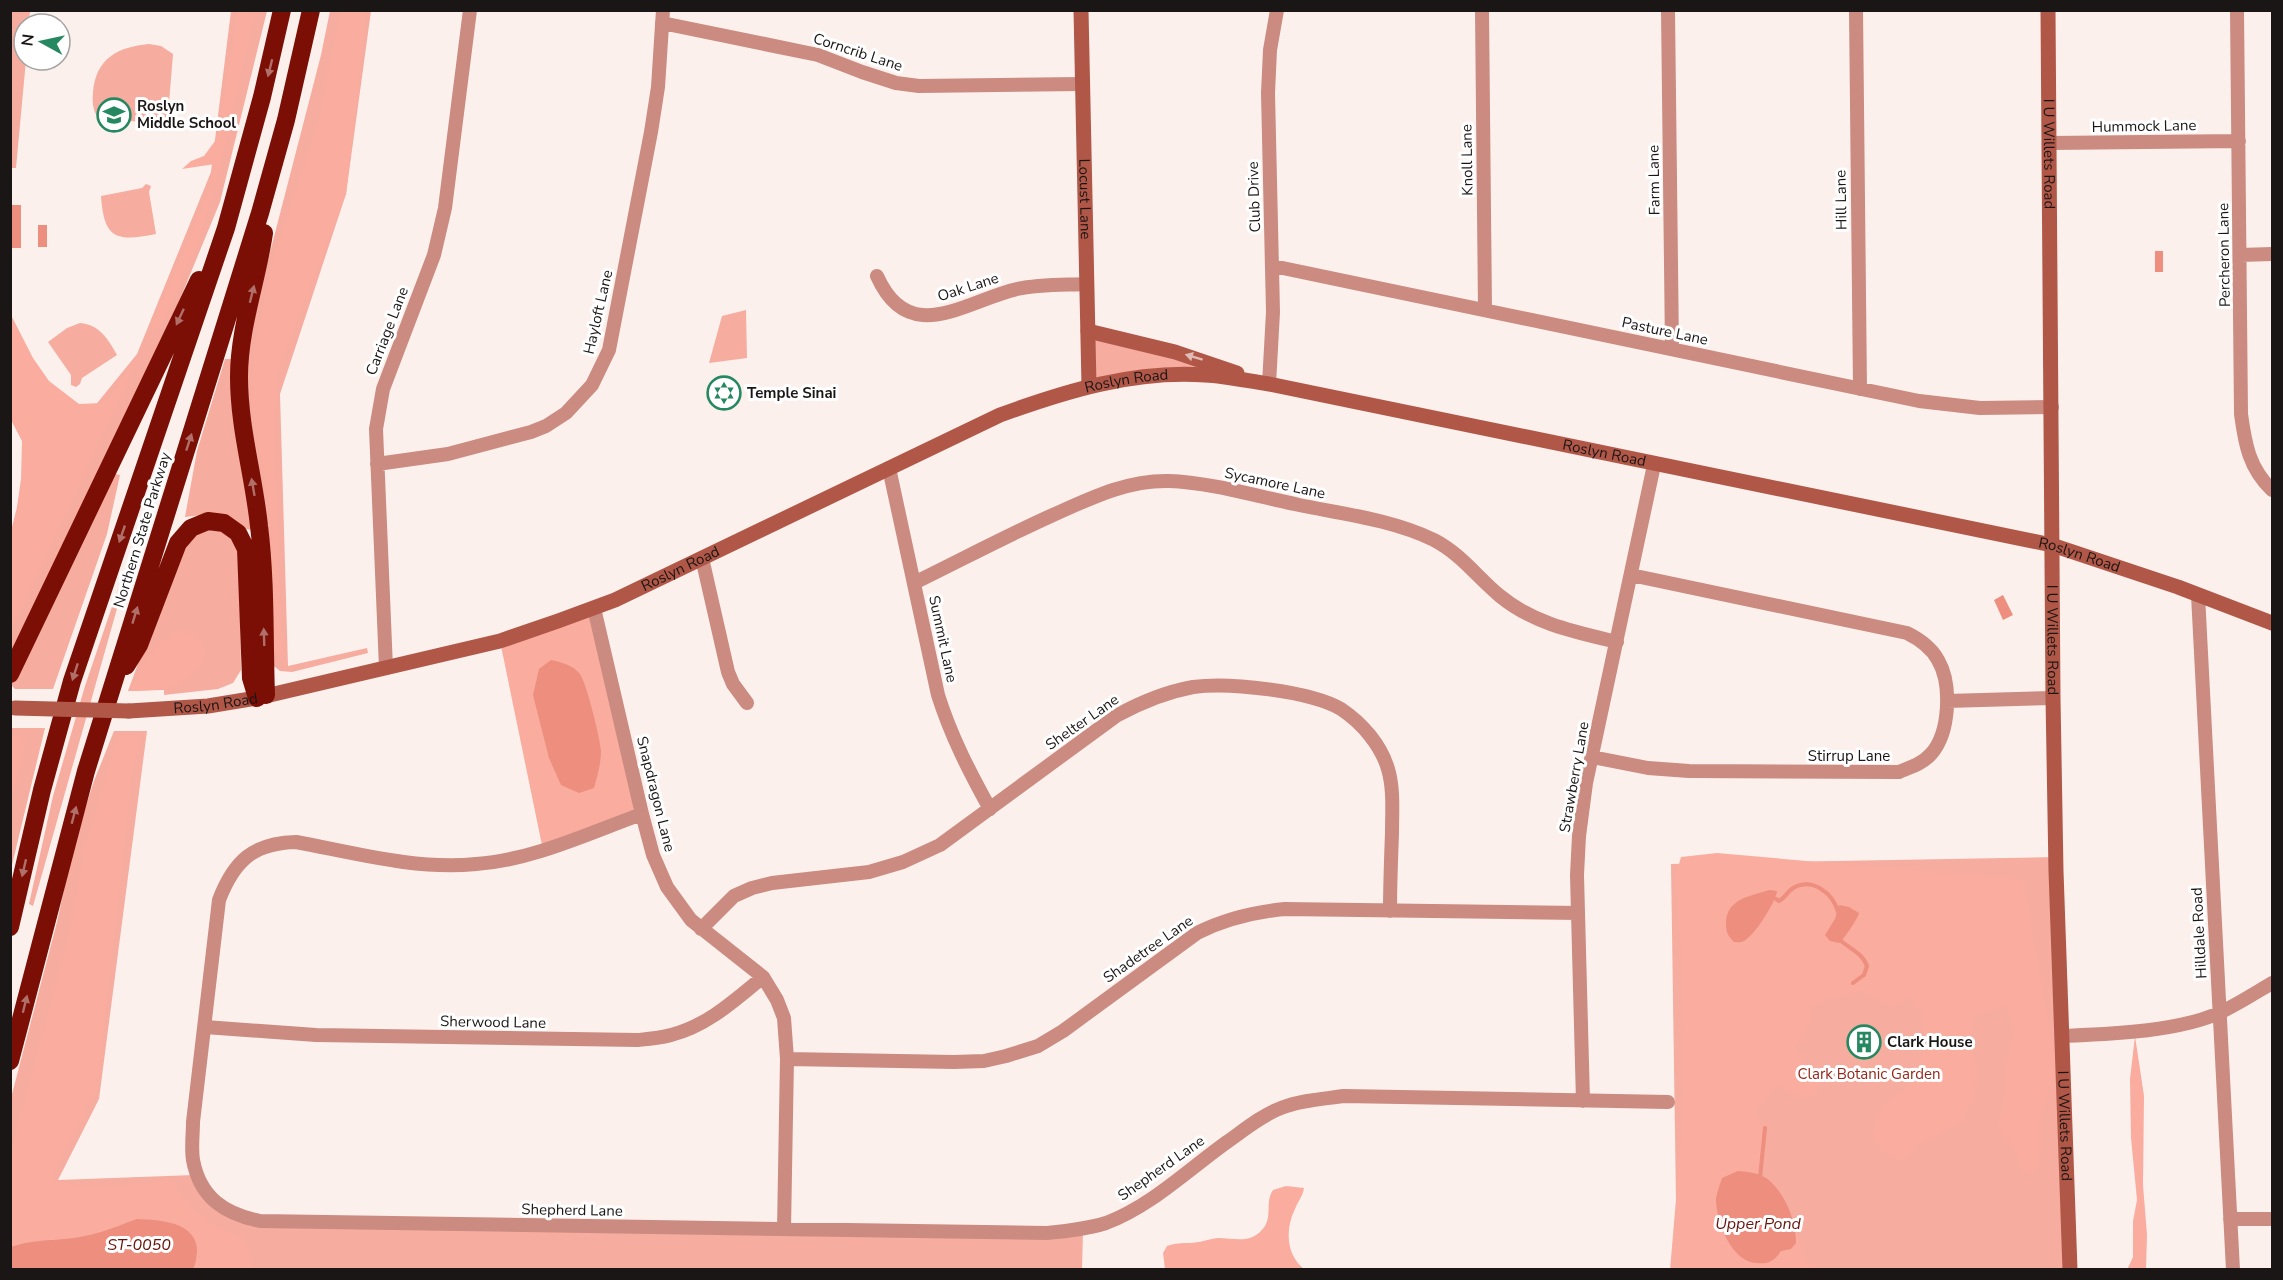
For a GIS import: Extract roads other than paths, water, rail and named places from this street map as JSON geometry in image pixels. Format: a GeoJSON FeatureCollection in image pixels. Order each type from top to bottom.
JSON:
{"type":"FeatureCollection","features":[{"type":"Feature","properties":{"kind":"highway","name":"Northern State Parkway"},"geometry":{"type":"LineString","coordinates":[[10,927],[42,790],[72,681],[226,228],[257,119],[282,10]]}},
{"type":"Feature","properties":{"kind":"highway","name":"Northern State Parkway"},"geometry":{"type":"LineString","coordinates":[[10,1061],[74,814],[274,166],[311,10]]}},
{"type":"Feature","properties":{"kind":"highway"},"geometry":{"type":"LineString","coordinates":[[261,697],[260,529],[243,423],[239,376],[244,328],[260,260],[274,166]]}},
{"type":"Feature","properties":{"kind":"highway"},"geometry":{"type":"LineString","coordinates":[[10,674],[185,308],[226,228]]}},
{"type":"Feature","properties":{"kind":"highway"},"geometry":{"type":"LineString","coordinates":[[111,691],[139,645],[180,539],[196,524],[213,521],[224,523],[234,529],[242,537],[246,549],[251,678],[261,697]]}},
{"type":"Feature","properties":{"kind":"main road","name":"Locust Lane"},"geometry":{"type":"LineString","coordinates":[[1081,10],[1089,386]]}},
{"type":"Feature","properties":{"kind":"main road","name":"I U Willets Road"},"geometry":{"type":"LineString","coordinates":[[2048,10],[2053,698],[2070,1269]]}},
{"type":"Feature","properties":{"kind":"main road"},"geometry":{"type":"LineString","coordinates":[[1088,331],[1175,352],[1269,384]]}},
{"type":"Feature","properties":{"kind":"main road","name":"Roslyn Road"},"geometry":{"type":"LineString","coordinates":[[13,708],[129,711],[208,706],[261,697],[500,641],[594,609],[1000,415],[1058,394],[1089,386],[1120,380],[1178,375],[1206,375],[1269,384],[1653,465],[2052,545],[2272,623]]}},
{"type":"Feature","properties":{"kind":"street","name":"Carriage Lane"},"geometry":{"type":"LineString","coordinates":[[386,668],[376,429],[383,388],[434,255],[445,208],[470,10]]}},
{"type":"Feature","properties":{"kind":"street","name":"Club Drive"},"geometry":{"type":"LineString","coordinates":[[1269,384],[1274,312],[1268,93],[1270,50],[1277,10]]}},
{"type":"Feature","properties":{"kind":"street","name":"Knoll Lane"},"geometry":{"type":"LineString","coordinates":[[1482,10],[1485,310]]}},
{"type":"Feature","properties":{"kind":"street","name":"Farm Lane"},"geometry":{"type":"LineString","coordinates":[[1668,10],[1672,349]]}},
{"type":"Feature","properties":{"kind":"street","name":"Hill Lane"},"geometry":{"type":"LineString","coordinates":[[1856,10],[1860,389]]}},
{"type":"Feature","properties":{"kind":"street","name":"Percheron Lane"},"geometry":{"type":"LineString","coordinates":[[2237,10],[2241,414],[2245,447],[2253,466],[2272,490]]}},
{"type":"Feature","properties":{"kind":"street","name":"Hayloft Lane"},"geometry":{"type":"LineString","coordinates":[[377,464],[448,454],[531,432],[566,413],[592,385],[609,350],[651,132],[658,87],[663,17]]}},
{"type":"Feature","properties":{"kind":"street","name":"Corncrib Lane"},"geometry":{"type":"LineString","coordinates":[[663,17],[818,55],[896,83],[944,87],[1082,84]]}},
{"type":"Feature","properties":{"kind":"street","name":"Hummock Lane"},"geometry":{"type":"LineString","coordinates":[[2050,143],[2239,141]]}},
{"type":"Feature","properties":{"kind":"street"},"geometry":{"type":"LineString","coordinates":[[2240,255],[2272,254]]}},
{"type":"Feature","properties":{"kind":"street","name":"Pasture Lane"},"geometry":{"type":"LineString","coordinates":[[1273,266],[1860,389],[1952,406],[2052,407]]}},
{"type":"Feature","properties":{"kind":"street","name":"Oak Lane"},"geometry":{"type":"LineString","coordinates":[[877,276],[882,288],[899,306],[914,313],[932,316],[951,313],[1019,288],[1086,284]]}},
{"type":"Feature","properties":{"kind":"street","name":"Strawberry Lane"},"geometry":{"type":"LineString","coordinates":[[1583,1101],[1578,913],[1579,836],[1586,783],[1653,465]]}},
{"type":"Feature","properties":{"kind":"street","name":"Summit Lane"},"geometry":{"type":"LineString","coordinates":[[889,468],[938,694],[949,729],[990,809]]}},
{"type":"Feature","properties":{"kind":"street","name":"Sycamore Lane"},"geometry":{"type":"LineString","coordinates":[[915,583],[1109,490],[1137,484],[1170,481],[1364,518],[1410,530],[1436,541],[1455,554],[1500,596],[1537,620],[1617,642]]}},
{"type":"Feature","properties":{"kind":"street"},"geometry":{"type":"LineString","coordinates":[[702,558],[728,672],[733,684],[747,703]]}},
{"type":"Feature","properties":{"kind":"street","name":"Stirrup Lane"},"geometry":{"type":"LineString","coordinates":[[1592,757],[1648,768],[1689,771],[1899,772],[1921,763],[1938,745],[1945,727],[1947,701],[1938,660],[1919,639],[1907,633],[1631,575]]}},
{"type":"Feature","properties":{"kind":"street","name":"Hilldale Road"},"geometry":{"type":"LineString","coordinates":[[2198,595],[2233,1269]]}},
{"type":"Feature","properties":{"kind":"street","name":"Snapdragon Lane"},"geometry":{"type":"LineString","coordinates":[[594,609],[642,814],[653,855],[667,887],[691,920],[763,977],[777,1000],[784,1018],[787,1059],[784,1229]]}},
{"type":"Feature","properties":{"kind":"street","name":"Shelter Lane"},"geometry":{"type":"LineString","coordinates":[[701,929],[734,896],[752,888],[772,883],[870,872],[903,862],[940,845],[1116,716],[1138,704],[1168,693],[1195,687],[1238,685],[1320,700],[1340,709],[1361,724],[1380,749],[1388,770],[1392,798],[1390,910]]}},
{"type":"Feature","properties":{"kind":"street"},"geometry":{"type":"LineString","coordinates":[[1947,701],[2053,698]]}},
{"type":"Feature","properties":{"kind":"street","name":"Shepherd Lane"},"geometry":{"type":"LineString","coordinates":[[642,814],[543,850],[506,860],[478,864],[423,865],[296,842],[278,842],[256,850],[240,862],[229,876],[219,900],[194,1122],[192,1158],[197,1175],[209,1197],[227,1212],[260,1221],[1047,1233],[1078,1230],[1106,1222],[1128,1212],[1171,1184],[1261,1118],[1302,1101],[1344,1096],[1668,1102]]}},
{"type":"Feature","properties":{"kind":"street","name":"Shadetree Lane"},"geometry":{"type":"LineString","coordinates":[[787,1059],[984,1061],[1038,1046],[1063,1031],[1173,949],[1216,924],[1256,912],[1285,909],[1578,913]]}},
{"type":"Feature","properties":{"kind":"street","name":"Sherwood Lane"},"geometry":{"type":"LineString","coordinates":[[205,1027],[316,1035],[638,1040],[671,1035],[698,1025],[728,1007],[763,977]]}},
{"type":"Feature","properties":{"kind":"street"},"geometry":{"type":"LineString","coordinates":[[2062,1036],[2108,1034],[2156,1028],[2220,1013],[2272,983]]}},
{"type":"Feature","properties":{"kind":"street"},"geometry":{"type":"LineString","coordinates":[[2230,1220],[2272,1219]]}},
{"type":"Feature","properties":{"kind":"water"},"geometry":{"type":"Polygon","coordinates":[[[11,205],[21,205],[21,248],[11,248],[11,205]]]}},
{"type":"Feature","properties":{"kind":"water"},"geometry":{"type":"Polygon","coordinates":[[[38,225],[47,225],[47,247],[38,247],[38,225]]]}},
{"type":"Feature","properties":{"kind":"water"},"geometry":{"type":"Polygon","coordinates":[[[2155,251],[2163,251],[2163,272],[2155,272],[2155,251]]]}},
{"type":"Feature","properties":{"kind":"water"},"geometry":{"type":"Polygon","coordinates":[[[2003,595],[2013,615],[2003,620],[1994,600],[2003,595]]]}},
{"type":"Feature","properties":{"kind":"water"},"geometry":{"type":"Polygon","coordinates":[[[551,660],[570,666],[580,674],[598,735],[601,756],[594,788],[579,793],[561,785],[549,758],[533,695],[539,669],[551,660]]]}},
{"type":"Feature","properties":{"kind":"water"},"geometry":{"type":"Polygon","coordinates":[[[1770,890],[1777,891],[1776,896],[1764,918],[1748,938],[1741,942],[1734,942],[1726,928],[1730,909],[1740,900],[1770,890]]]}},
{"type":"Feature","properties":{"kind":"water"},"geometry":{"type":"Polygon","coordinates":[[[1839,905],[1849,907],[1859,913],[1839,943],[1830,941],[1825,935],[1835,919],[1839,905]]]}},
{"type":"Feature","properties":{"kind":"water","name":"Upper Pond"},"geometry":{"type":"Polygon","coordinates":[[[1738,1171],[1751,1172],[1770,1181],[1781,1194],[1792,1218],[1796,1243],[1791,1249],[1781,1251],[1765,1263],[1748,1261],[1740,1256],[1727,1240],[1719,1220],[1716,1201],[1722,1178],[1738,1171]]]}},
{"type":"Feature","properties":{"kind":"water","name":"ST-0050"},"geometry":{"type":"Polygon","coordinates":[[[137,1219],[175,1224],[191,1234],[196,1242],[197,1252],[192,1270],[11,1269],[11,1247],[102,1232],[137,1219]]]}},
{"type":"Feature","properties":{"kind":"waterway"},"geometry":{"type":"LineString","coordinates":[[1776,899],[1779,901],[1793,888],[1807,884],[1827,893],[1838,912]]}},
{"type":"Feature","properties":{"kind":"waterway"},"geometry":{"type":"LineString","coordinates":[[1841,937],[1841,941],[1860,955],[1867,966],[1864,975],[1853,983]]}},
{"type":"Feature","properties":{"kind":"waterway"},"geometry":{"type":"LineString","coordinates":[[1760,1178],[1765,1128]]}},
{"type":"Feature","properties":{"kind":"place","name":"Roslyn Middle School"},"geometry":{"type":"Point","coordinates":[114,115]}},
{"type":"Feature","properties":{"kind":"place","name":"Temple Sinai"},"geometry":{"type":"Point","coordinates":[724,393]}},
{"type":"Feature","properties":{"kind":"place","name":"Clark House"},"geometry":{"type":"Point","coordinates":[1864,1042]}},
{"type":"Feature","properties":{"kind":"park label","name":"Clark Botanic Garden"},"geometry":{"type":"Point","coordinates":[1869,1074]}}]}
